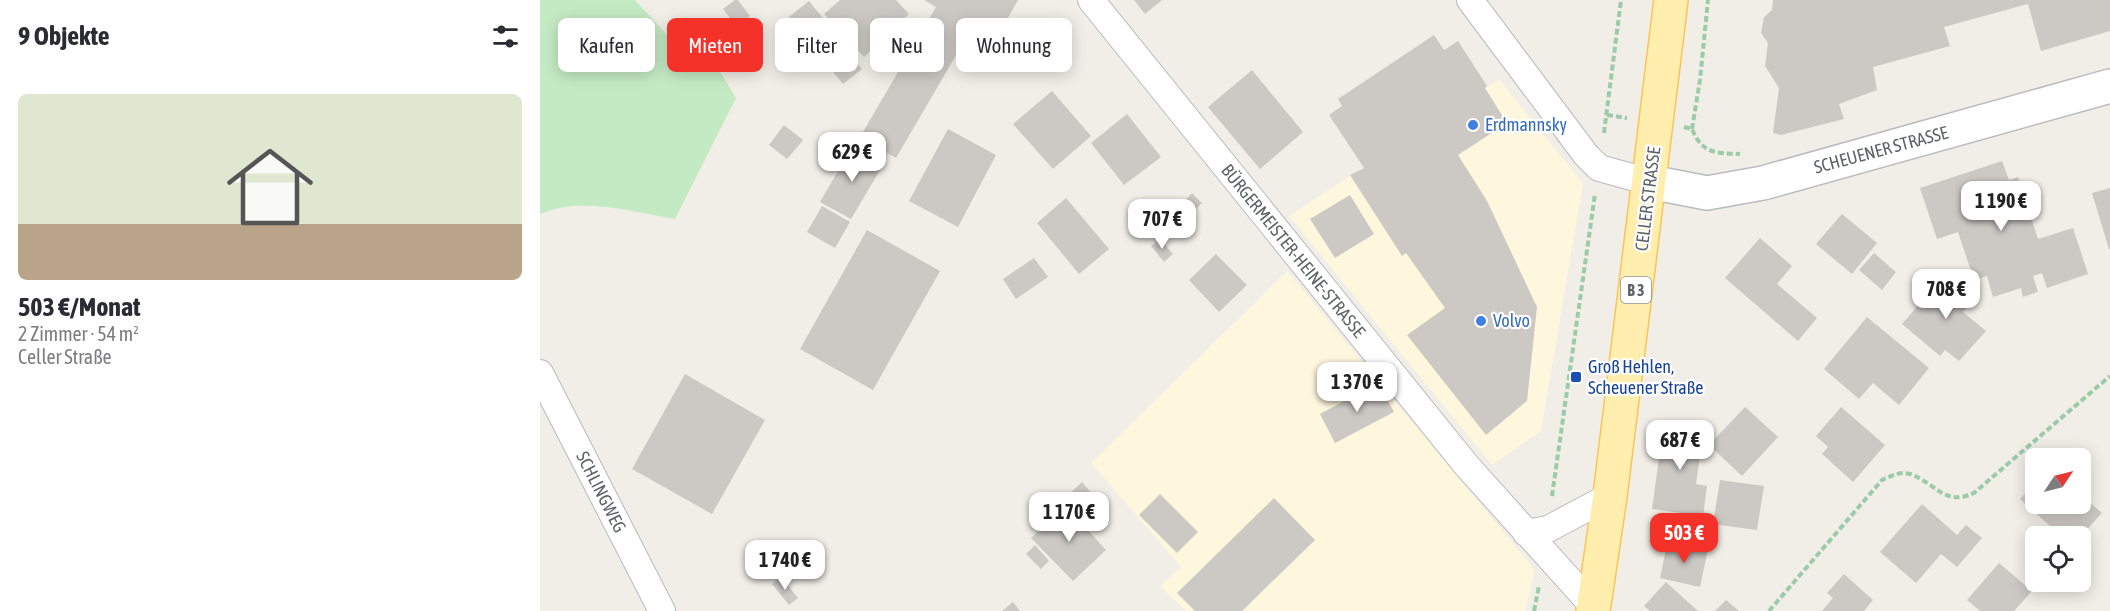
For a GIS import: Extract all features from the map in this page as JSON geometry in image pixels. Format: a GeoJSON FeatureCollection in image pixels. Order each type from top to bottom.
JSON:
{"type":"FeatureCollection","features":[{"type":"Feature","properties":{"kind":"main road","name":"CELLER STRASSE"},"geometry":{"type":"LineString","coordinates":[[1595,609],[1671,0]]}},
{"type":"Feature","properties":{"kind":"main road","name":"SCHEUENER STRASSE"},"geometry":{"type":"LineString","coordinates":[[1650,182],[1707,193],[1763,183],[2110,86]]}},
{"type":"Feature","properties":{"kind":"street","name":"BÜRGERMEISTER-HEINE-STRASSE"},"geometry":{"type":"LineString","coordinates":[[1091,0],[1467,466],[1539,538],[1595,609]]}},
{"type":"Feature","properties":{"kind":"street"},"geometry":{"type":"LineString","coordinates":[[1470,0],[1586,155],[1599,168],[1650,182]]}},
{"type":"Feature","properties":{"kind":"street","name":"SCHLINGWEG"},"geometry":{"type":"LineString","coordinates":[[540,373],[662,611]]}},
{"type":"Feature","properties":{"kind":"street"},"geometry":{"type":"LineString","coordinates":[[1539,538],[1610,496]]}},
{"type":"Feature","properties":{"kind":"path"},"geometry":{"type":"LineString","coordinates":[[1534,611],[1539,538],[1599,168],[1621,0]]}},
{"type":"Feature","properties":{"kind":"path"},"geometry":{"type":"LineString","coordinates":[[1692,129],[1700,80],[1708,0]]}},
{"type":"Feature","properties":{"kind":"path"},"geometry":{"type":"LineString","coordinates":[[1769,611],[1882,480],[1895,474],[1909,474],[1954,499],[1964,498],[1974,493],[2110,376]]}},
{"type":"Feature","properties":{"kind":"shaded area"},"geometry":{"type":"Polygon","coordinates":[[[1499,79],[1583,184],[1541,431],[1492,465],[1289,216],[1499,79]]]}},
{"type":"Feature","properties":{"kind":"shaded area"},"geometry":{"type":"Polygon","coordinates":[[[1287,271],[1535,570],[1525,611],[1186,611],[1160,586],[1181,567],[1091,463],[1287,271]]]}},
{"type":"Feature","properties":{"kind":"green space"},"geometry":{"type":"Polygon","coordinates":[[[540,0],[635,0],[651,18],[558,18],[558,72],[655,72],[655,22],[667,35],[667,72],[720,72],[736,98],[675,219],[590,206],[573,206],[540,214],[540,0]]]}},
{"type":"Feature","properties":{"kind":"building"},"geometry":{"type":"Polygon","coordinates":[[[738,0],[750,16],[730,18],[723,9],[738,0]]]}},
{"type":"Feature","properties":{"kind":"building"},"geometry":{"type":"Polygon","coordinates":[[[840,0],[896,0],[909,14],[905,18],[870,18],[870,51],[864,57],[858,51],[858,18],[828,18],[824,14],[840,0]]]}},
{"type":"Feature","properties":{"kind":"building"},"geometry":{"type":"Polygon","coordinates":[[[924,0],[1018,0],[1008,18],[956,18],[956,55],[896,158],[860,137],[898,72],[944,72],[944,18],[930,18],[936,7],[924,0]]]}},
{"type":"Feature","properties":{"kind":"building"},"geometry":{"type":"Polygon","coordinates":[[[1134,0],[1162,0],[1145,14],[1134,0]]]}},
{"type":"Feature","properties":{"kind":"building"},"geometry":{"type":"Polygon","coordinates":[[[1773,0],[2110,0],[2110,31],[2041,51],[2028,4],[1944,27],[1950,46],[1873,67],[1877,90],[1839,104],[1844,119],[1781,135],[1773,133],[1779,88],[1765,66],[1768,43],[1761,33],[1764,17],[1772,10],[1773,0]]]}},
{"type":"Feature","properties":{"kind":"building"},"geometry":{"type":"Polygon","coordinates":[[[809,1],[823,18],[790,18],[809,1]]]}},
{"type":"Feature","properties":{"kind":"building"},"geometry":{"type":"Polygon","coordinates":[[[1434,35],[1444,50],[1458,41],[1487,86],[1485,88],[1507,123],[1458,155],[1487,201],[1537,307],[1527,401],[1486,435],[1407,335],[1445,308],[1406,253],[1402,256],[1350,175],[1364,168],[1329,115],[1342,106],[1338,99],[1434,35]]]}},
{"type":"Feature","properties":{"kind":"building"},"geometry":{"type":"Polygon","coordinates":[[[858,64],[862,69],[843,84],[833,72],[858,72],[858,64]]]}},
{"type":"Feature","properties":{"kind":"building"},"geometry":{"type":"Polygon","coordinates":[[[1252,70],[1303,132],[1260,169],[1208,107],[1252,70]]]}},
{"type":"Feature","properties":{"kind":"building"},"geometry":{"type":"Polygon","coordinates":[[[1052,91],[1091,136],[1053,169],[1013,124],[1052,91]]]}},
{"type":"Feature","properties":{"kind":"building"},"geometry":{"type":"Polygon","coordinates":[[[1127,114],[1161,157],[1124,185],[1091,143],[1127,114]]]}},
{"type":"Feature","properties":{"kind":"building"},"geometry":{"type":"Polygon","coordinates":[[[784,125],[803,140],[787,159],[769,145],[784,125]]]}},
{"type":"Feature","properties":{"kind":"building"},"geometry":{"type":"Polygon","coordinates":[[[948,129],[996,155],[958,227],[909,201],[948,129]]]}},
{"type":"Feature","properties":{"kind":"building"},"geometry":{"type":"Polygon","coordinates":[[[852,147],[883,165],[851,219],[820,202],[852,147]]]}},
{"type":"Feature","properties":{"kind":"building"},"geometry":{"type":"Polygon","coordinates":[[[2002,161],[2009,180],[2018,177],[2038,239],[2073,228],[2088,274],[2047,288],[2042,273],[2033,276],[2038,292],[2023,297],[2021,288],[1993,297],[1987,276],[1974,280],[1958,232],[1937,239],[1920,188],[2002,161]]]}},
{"type":"Feature","properties":{"kind":"building"},"geometry":{"type":"Polygon","coordinates":[[[2110,188],[2110,249],[2109,249],[2092,193],[2110,188]]]}},
{"type":"Feature","properties":{"kind":"building"},"geometry":{"type":"Polygon","coordinates":[[[1192,193],[1202,203],[1166,239],[1156,230],[1192,193]]]}},
{"type":"Feature","properties":{"kind":"building"},"geometry":{"type":"Polygon","coordinates":[[[1350,195],[1374,234],[1335,258],[1310,219],[1350,195]]]}},
{"type":"Feature","properties":{"kind":"building"},"geometry":{"type":"Polygon","coordinates":[[[1066,198],[1109,249],[1079,274],[1037,223],[1066,198]]]}},
{"type":"Feature","properties":{"kind":"building"},"geometry":{"type":"Polygon","coordinates":[[[822,206],[850,222],[835,248],[807,232],[822,206]]]}},
{"type":"Feature","properties":{"kind":"building"},"geometry":{"type":"Polygon","coordinates":[[[1842,214],[1877,243],[1852,274],[1816,244],[1842,214]]]}},
{"type":"Feature","properties":{"kind":"building"},"geometry":{"type":"Polygon","coordinates":[[[867,230],[940,271],[873,390],[800,349],[867,230]]]}},
{"type":"Feature","properties":{"kind":"building"},"geometry":{"type":"Polygon","coordinates":[[[1760,238],[1792,266],[1777,284],[1817,318],[1798,341],[1725,278],[1760,238]]]}},
{"type":"Feature","properties":{"kind":"building"},"geometry":{"type":"Polygon","coordinates":[[[1160,239],[1173,254],[1164,262],[1151,246],[1160,239]]]}},
{"type":"Feature","properties":{"kind":"building"},"geometry":{"type":"Polygon","coordinates":[[[1874,253],[1896,272],[1882,290],[1859,270],[1874,253]]]}},
{"type":"Feature","properties":{"kind":"building"},"geometry":{"type":"Polygon","coordinates":[[[1216,254],[1247,285],[1219,312],[1189,280],[1216,254]]]}},
{"type":"Feature","properties":{"kind":"building"},"geometry":{"type":"Polygon","coordinates":[[[1034,258],[1048,277],[1016,299],[1003,279],[1034,258]]]}},
{"type":"Feature","properties":{"kind":"building"},"geometry":{"type":"Polygon","coordinates":[[[1946,273],[1975,298],[1963,312],[1986,331],[1959,361],[1945,350],[1940,356],[1902,324],[1946,273]]]}},
{"type":"Feature","properties":{"kind":"building"},"geometry":{"type":"Polygon","coordinates":[[[1867,317],[1929,368],[1899,405],[1873,383],[1859,399],[1824,369],[1867,317]]]}},
{"type":"Feature","properties":{"kind":"building"},"geometry":{"type":"Polygon","coordinates":[[[685,374],[765,420],[712,514],[632,469],[685,374]]]}},
{"type":"Feature","properties":{"kind":"building"},"geometry":{"type":"Polygon","coordinates":[[[1378,383],[1394,412],[1335,443],[1320,414],[1378,383]]]}},
{"type":"Feature","properties":{"kind":"building"},"geometry":{"type":"Polygon","coordinates":[[[1745,407],[1778,437],[1742,476],[1709,445],[1745,407]]]}},
{"type":"Feature","properties":{"kind":"building"},"geometry":{"type":"Polygon","coordinates":[[[1841,407],[1885,445],[1853,482],[1822,454],[1828,447],[1816,436],[1841,407]]]}},
{"type":"Feature","properties":{"kind":"building"},"geometry":{"type":"Polygon","coordinates":[[[1664,422],[1704,428],[1696,484],[1707,486],[1703,516],[1652,509],[1664,422]]]}},
{"type":"Feature","properties":{"kind":"building"},"geometry":{"type":"Polygon","coordinates":[[[1720,480],[1764,486],[1757,530],[1713,524],[1720,480]]]}},
{"type":"Feature","properties":{"kind":"building"},"geometry":{"type":"Polygon","coordinates":[[[1082,482],[1099,502],[1084,515],[1067,496],[1082,482]]]}},
{"type":"Feature","properties":{"kind":"building"},"geometry":{"type":"Polygon","coordinates":[[[1160,494],[1198,532],[1177,553],[1139,515],[1160,494]]]}},
{"type":"Feature","properties":{"kind":"building"},"geometry":{"type":"Polygon","coordinates":[[[2025,494],[2025,504],[2020,499],[2025,494]]]}},
{"type":"Feature","properties":{"kind":"building"},"geometry":{"type":"Polygon","coordinates":[[[1274,498],[1315,540],[1242,611],[1195,611],[1177,593],[1274,498]]]}},
{"type":"Feature","properties":{"kind":"building"},"geometry":{"type":"Polygon","coordinates":[[[1922,504],[1957,535],[1966,525],[1982,538],[1957,567],[1941,554],[1916,583],[1880,552],[1922,504]]]}},
{"type":"Feature","properties":{"kind":"building"},"geometry":{"type":"Polygon","coordinates":[[[2091,504],[2102,513],[2090,526],[2050,526],[2037,514],[2091,514],[2091,504]]]}},
{"type":"Feature","properties":{"kind":"building"},"geometry":{"type":"Polygon","coordinates":[[[1065,505],[1106,550],[1073,581],[1031,538],[1065,505]]]}},
{"type":"Feature","properties":{"kind":"building"},"geometry":{"type":"Polygon","coordinates":[[[1669,513],[1709,519],[1708,529],[1667,523],[1669,513]]]}},
{"type":"Feature","properties":{"kind":"building"},"geometry":{"type":"Polygon","coordinates":[[[1668,540],[1708,549],[1700,587],[1660,578],[1668,540]]]}},
{"type":"Feature","properties":{"kind":"building"},"geometry":{"type":"Polygon","coordinates":[[[1035,545],[1049,561],[1041,569],[1026,554],[1035,545]]]}},
{"type":"Feature","properties":{"kind":"building"},"geometry":{"type":"Polygon","coordinates":[[[1999,563],[2025,585],[2025,592],[2031,592],[2014,611],[1980,611],[1967,600],[1999,563]]]}},
{"type":"Feature","properties":{"kind":"building"},"geometry":{"type":"Polygon","coordinates":[[[1844,574],[1873,600],[1864,611],[1822,611],[1833,598],[1827,593],[1844,574]]]}},
{"type":"Feature","properties":{"kind":"building"},"geometry":{"type":"Polygon","coordinates":[[[781,577],[798,598],[789,605],[772,584],[781,577]]]}},
{"type":"Feature","properties":{"kind":"building"},"geometry":{"type":"Polygon","coordinates":[[[1666,582],[1698,611],[1650,611],[1644,606],[1666,582]]]}},
{"type":"Feature","properties":{"kind":"building"},"geometry":{"type":"Polygon","coordinates":[[[1726,600],[1739,611],[1715,611],[1726,600]]]}},
{"type":"Feature","properties":{"kind":"building"},"geometry":{"type":"Polygon","coordinates":[[[1013,602],[1020,611],[1002,611],[1013,602]]]}},
{"type":"Feature","properties":{"kind":"place","name":"Erdmannsky"},"geometry":{"type":"Point","coordinates":[1473,125]}},
{"type":"Feature","properties":{"kind":"place","name":"Volvo"},"geometry":{"type":"Point","coordinates":[1481,321]}},
{"type":"Feature","properties":{"kind":"place","name":"Groß Hehlen, Scheuener Straße"},"geometry":{"type":"Point","coordinates":[1576,377]}}]}
